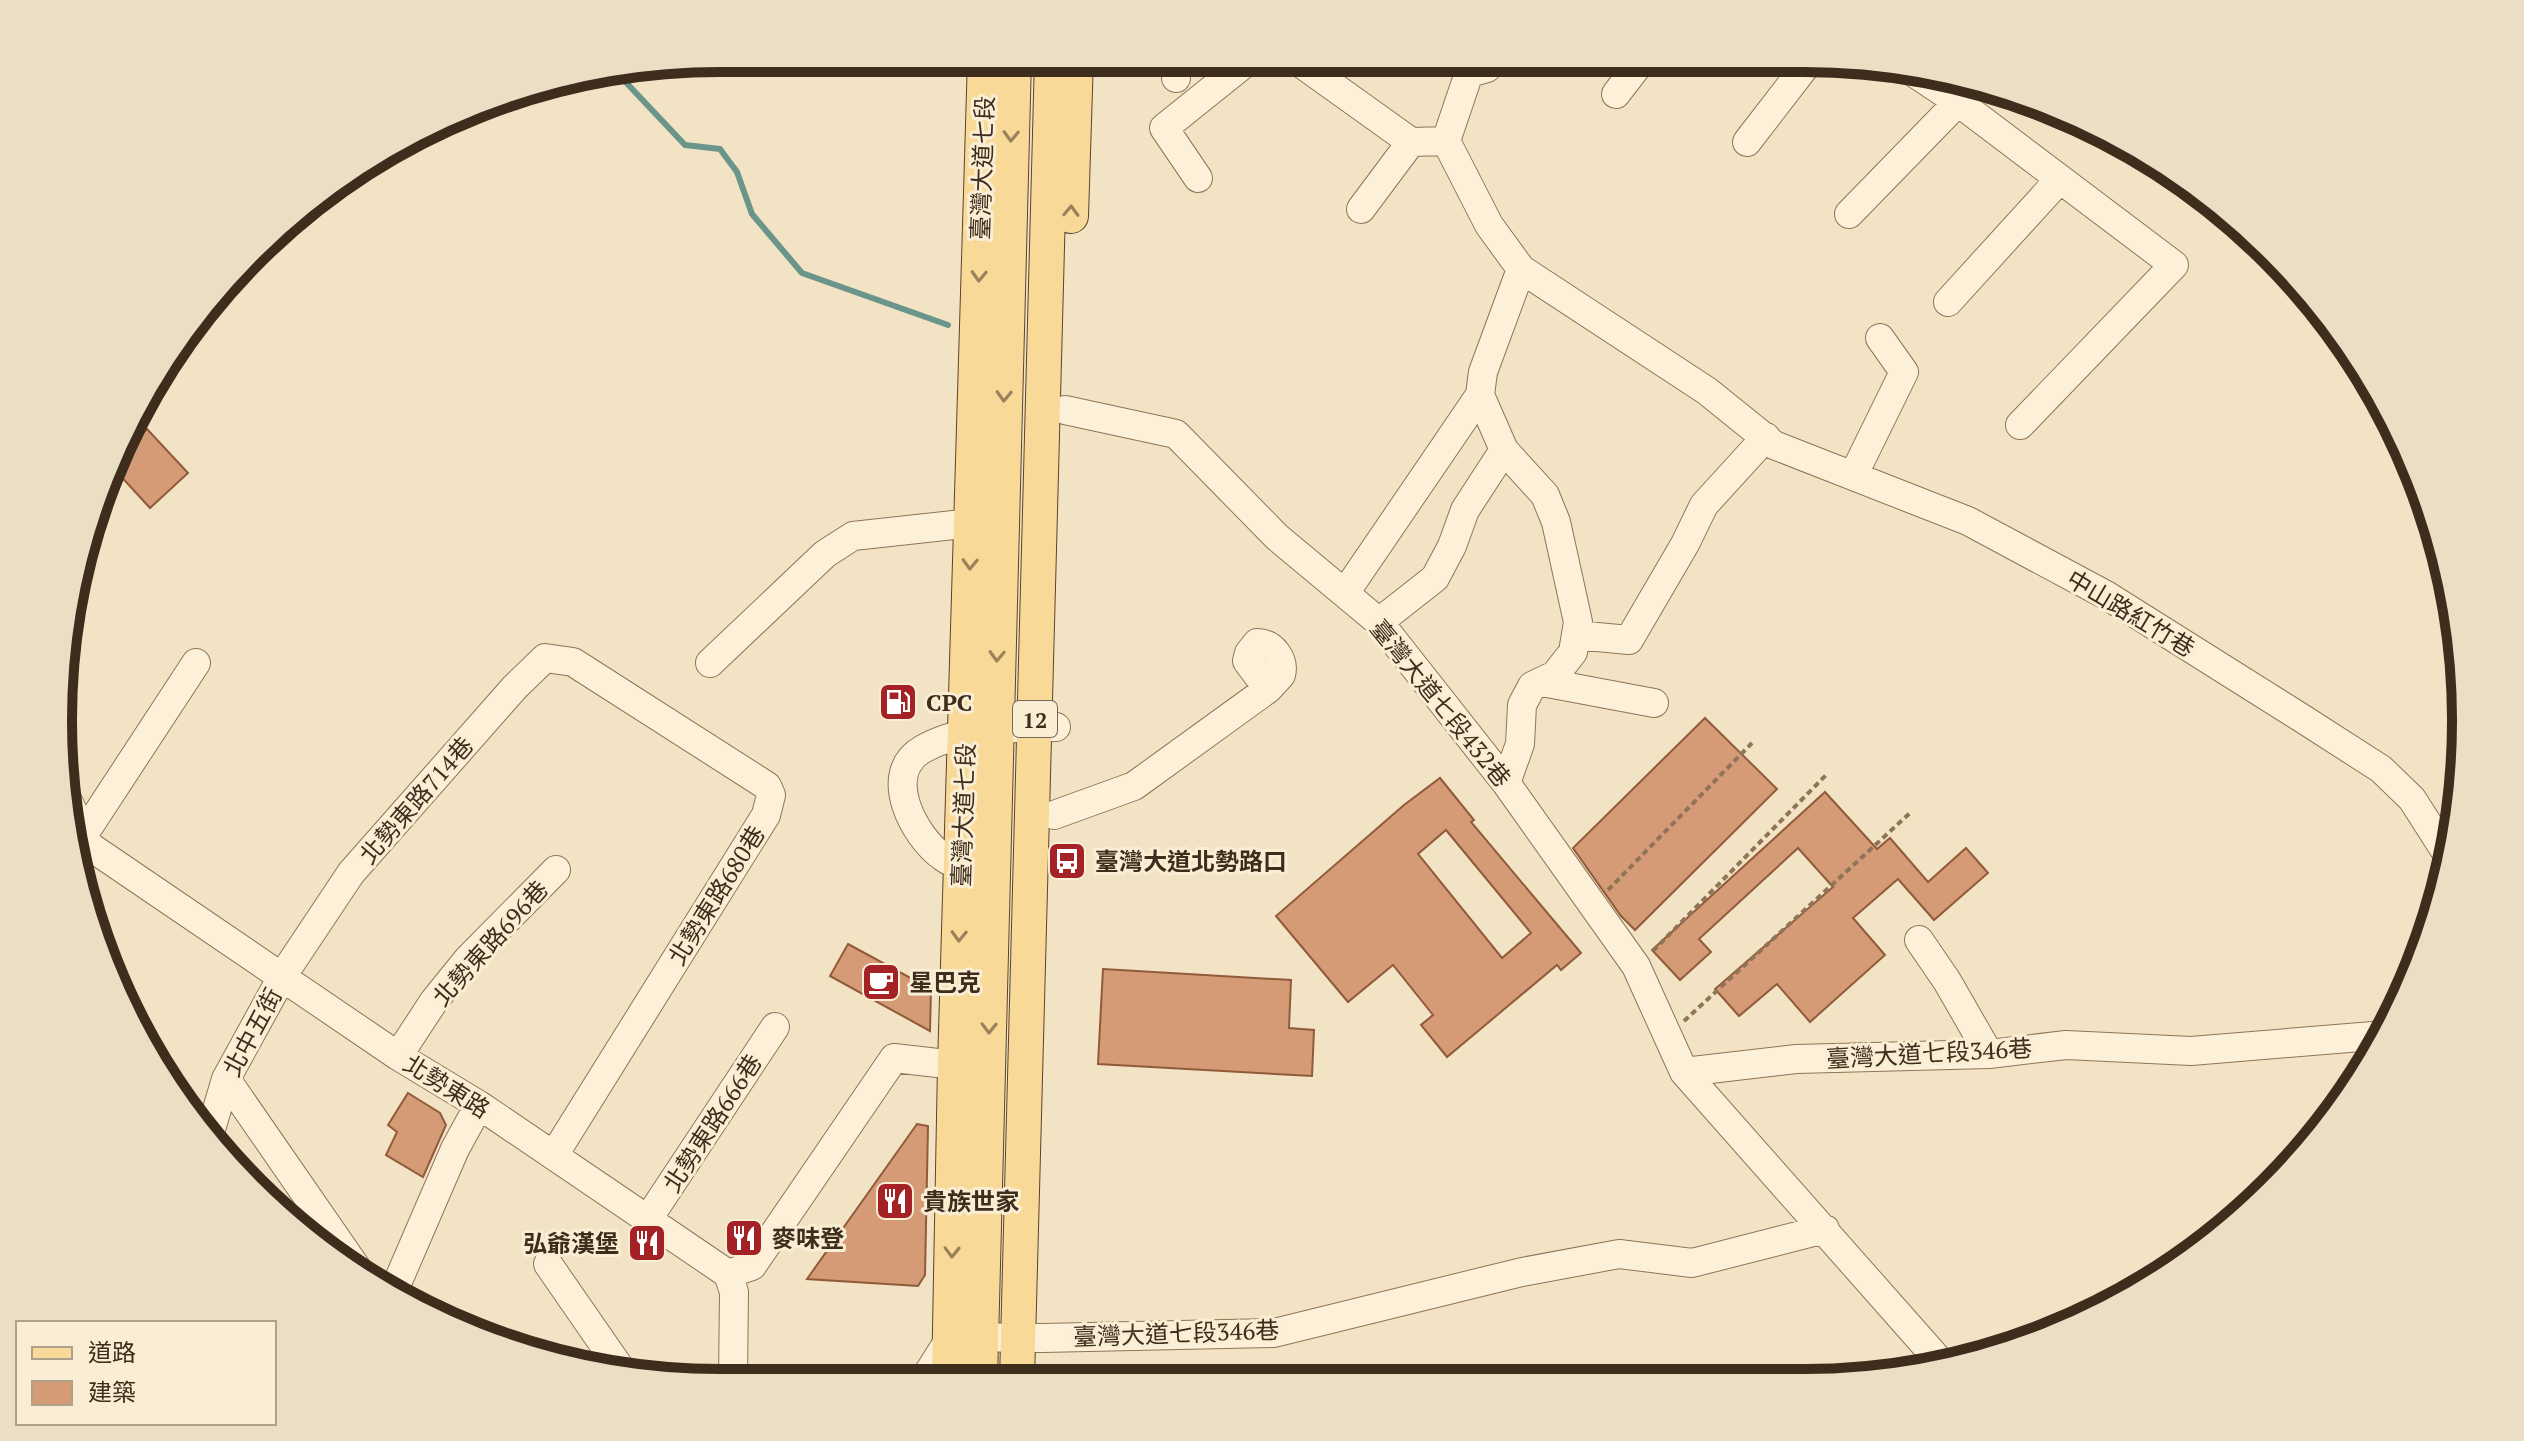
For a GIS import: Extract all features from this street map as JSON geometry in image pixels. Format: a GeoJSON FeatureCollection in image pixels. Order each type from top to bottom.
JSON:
{"type":"FeatureCollection","features":[{"type":"Feature","properties":{"kind":"main road","name":"臺灣大道七段"},"geometry":{"type":"LineString","coordinates":[[980,731],[972,523],[985,72]]}},
{"type":"Feature","properties":{"kind":"main road","name":"臺灣大道七段"},"geometry":{"type":"LineString","coordinates":[[954,1369],[966,1338],[980,731],[1013,72]]}},
{"type":"Feature","properties":{"kind":"main road","name":"12"},"geometry":{"type":"LineString","coordinates":[[1038,1369],[1030,1338],[1046,727],[1052,72]]}},
{"type":"Feature","properties":{"kind":"main road","name":"12"},"geometry":{"type":"LineString","coordinates":[[1020,1369],[1030,1338],[1054,815],[1046,727],[1065,410],[1076,72]]}},
{"type":"Feature","properties":{"kind":"main road","name":"臺灣大道七段"},"geometry":{"type":"LineString","coordinates":[[976,1369],[966,1338],[955,1065],[977,868]]}},
{"type":"Feature","properties":{"kind":"street"},"geometry":{"type":"LineString","coordinates":[[1198,178],[1164,128],[1234,72]]}},
{"type":"Feature","properties":{"kind":"street"},"geometry":{"type":"LineString","coordinates":[[1313,72],[1411,142],[1446,141],[1471,72]]}},
{"type":"Feature","properties":{"kind":"street"},"geometry":{"type":"LineString","coordinates":[[1616,94],[1633,72]]}},
{"type":"Feature","properties":{"kind":"street"},"geometry":{"type":"LineString","coordinates":[[1747,142],[1801,72]]}},
{"type":"Feature","properties":{"kind":"street"},"geometry":{"type":"LineString","coordinates":[[1932,84],[2174,265],[2020,425]]}},
{"type":"Feature","properties":{"kind":"street"},"geometry":{"type":"LineString","coordinates":[[1849,214],[1958,102]]}},
{"type":"Feature","properties":{"kind":"street","name":"中山路紅竹巷"},"geometry":{"type":"LineString","coordinates":[[1446,141],[1489,225],[1521,269],[1707,391],[1774,445],[1968,521],[2106,595],[2381,769],[2412,799],[2440,844]]}},
{"type":"Feature","properties":{"kind":"street"},"geometry":{"type":"LineString","coordinates":[[1361,209],[1411,142]]}},
{"type":"Feature","properties":{"kind":"street"},"geometry":{"type":"LineString","coordinates":[[1948,302],[2059,180]]}},
{"type":"Feature","properties":{"kind":"street"},"geometry":{"type":"LineString","coordinates":[[1345,593],[1480,395],[1483,372],[1521,269]]}},
{"type":"Feature","properties":{"kind":"street"},"geometry":{"type":"LineString","coordinates":[[1853,476],[1904,372],[1880,338]]}},
{"type":"Feature","properties":{"kind":"street"},"geometry":{"type":"LineString","coordinates":[[1480,395],[1504,450],[1545,495],[1556,522],[1578,622],[1573,652],[1555,675],[1532,686],[1522,705],[1520,744],[1506,783]]}},
{"type":"Feature","properties":{"kind":"street","name":"臺灣大道七段432巷"},"geometry":{"type":"LineString","coordinates":[[1065,410],[1176,434],[1277,537],[1379,622],[1506,783],[1636,966],[1684,1072]]}},
{"type":"Feature","properties":{"kind":"street"},"geometry":{"type":"LineString","coordinates":[[1576,635],[1629,640],[1704,505],[1766,437]]}},
{"type":"Feature","properties":{"kind":"street"},"geometry":{"type":"LineString","coordinates":[[1379,622],[1435,578],[1452,546],[1465,510],[1504,450]]}},
{"type":"Feature","properties":{"kind":"street"},"geometry":{"type":"LineString","coordinates":[[710,663],[825,554],[853,536],[972,523]]}},
{"type":"Feature","properties":{"kind":"street","name":"北勢東路714巷"},"geometry":{"type":"LineString","coordinates":[[283,975],[351,873],[515,687],[545,658],[573,662]]}},
{"type":"Feature","properties":{"kind":"street","name":"北勢東路680巷"},"geometry":{"type":"LineString","coordinates":[[554,1155],[766,815],[771,795],[767,786],[573,662]]}},
{"type":"Feature","properties":{"kind":"street"},"geometry":{"type":"LineString","coordinates":[[83,843],[196,663]]}},
{"type":"Feature","properties":{"kind":"street"},"geometry":{"type":"LineString","coordinates":[[1542,682],[1654,703]]}},
{"type":"Feature","properties":{"kind":"street"},"geometry":{"type":"LineString","coordinates":[[1054,815],[1134,786],[1268,689]]}},
{"type":"Feature","properties":{"kind":"street"},"geometry":{"type":"LineString","coordinates":[[977,868],[943,857],[919,834],[901,789],[907,767],[921,749],[980,731],[1046,727]]}},
{"type":"Feature","properties":{"kind":"street","name":"北勢東路"},"geometry":{"type":"LineString","coordinates":[[84,844],[283,975],[398,1056],[554,1155],[728,1274]]}},
{"type":"Feature","properties":{"kind":"street","name":"北勢東路696巷"},"geometry":{"type":"LineString","coordinates":[[398,1056],[434,1001],[468,959],[556,870]]}},
{"type":"Feature","properties":{"kind":"street"},"geometry":{"type":"LineString","coordinates":[[1919,940],[1947,981],[1989,1054]]}},
{"type":"Feature","properties":{"kind":"street","name":"北中五街"},"geometry":{"type":"LineString","coordinates":[[213,1123],[226,1079],[283,975]]}},
{"type":"Feature","properties":{"kind":"street","name":"北勢東路666巷"},"geometry":{"type":"LineString","coordinates":[[648,1219],[775,1027]]}},
{"type":"Feature","properties":{"kind":"street","name":"臺灣大道七段346巷"},"geometry":{"type":"LineString","coordinates":[[1684,1072],[1796,1059],[1989,1054],[2066,1045],[2191,1051],[2370,1036]]}},
{"type":"Feature","properties":{"kind":"street"},"geometry":{"type":"LineString","coordinates":[[733,1369],[734,1292],[728,1274],[752,1266],[894,1058],[955,1065]]}},
{"type":"Feature","properties":{"kind":"street"},"geometry":{"type":"LineString","coordinates":[[1684,1072],[1935,1356]]}},
{"type":"Feature","properties":{"kind":"street"},"geometry":{"type":"LineString","coordinates":[[226,1079],[342,1247]]}},
{"type":"Feature","properties":{"kind":"street"},"geometry":{"type":"LineString","coordinates":[[397,1283],[455,1149],[479,1105]]}},
{"type":"Feature","properties":{"kind":"street","name":"臺灣大道七段346巷"},"geometry":{"type":"LineString","coordinates":[[966,1338],[1274,1333],[1522,1272],[1619,1254],[1692,1263],[1825,1229]]}},
{"type":"Feature","properties":{"kind":"street"},"geometry":{"type":"LineString","coordinates":[[548,1264],[614,1360]]}},
{"type":"Feature","properties":{"kind":"street"},"geometry":{"type":"LineString","coordinates":[[935,1369],[966,1338]]}},
{"type":"Feature","properties":{"kind":"path"},"geometry":{"type":"LineString","coordinates":[[1592,906],[1752,743]]}},
{"type":"Feature","properties":{"kind":"path"},"geometry":{"type":"LineString","coordinates":[[1636,966],[1826,775]]}},
{"type":"Feature","properties":{"kind":"path"},"geometry":{"type":"LineString","coordinates":[[1668,1036],[1910,813]]}},
{"type":"Feature","properties":{"kind":"building"},"geometry":{"type":"Polygon","coordinates":[[[147,429],[188,473],[150,508],[120,475],[137,438],[147,429]]]}},
{"type":"Feature","properties":{"kind":"building"},"geometry":{"type":"Polygon","coordinates":[[[1705,718],[1777,789],[1635,930],[1621,916],[1573,848],[1705,718]]]}},
{"type":"Feature","properties":{"kind":"building"},"geometry":{"type":"Polygon","coordinates":[[[1440,778],[1474,820],[1471,822],[1581,953],[1561,970],[1557,965],[1447,1057],[1421,1025],[1433,1015],[1393,965],[1348,1002],[1276,916],[1404,805],[1440,778]],[[1446,830],[1418,854],[1502,958],[1531,933],[1446,830]]]}},
{"type":"Feature","properties":{"kind":"building"},"geometry":{"type":"Polygon","coordinates":[[[1825,792],[1877,849],[1890,838],[1928,882],[1966,848],[1988,873],[1934,920],[1898,879],[1853,918],[1885,955],[1810,1022],[1777,984],[1739,1016],[1715,989],[1833,887],[1798,848],[1699,939],[1711,952],[1680,980],[1652,950],[1825,792]]]}},
{"type":"Feature","properties":{"kind":"building","name":"星巴克"},"geometry":{"type":"Polygon","coordinates":[[[848,944],[931,989],[930,1031],[830,976],[848,944]]]}},
{"type":"Feature","properties":{"kind":"building"},"geometry":{"type":"Polygon","coordinates":[[[1103,969],[1291,980],[1289,1028],[1314,1030],[1312,1076],[1098,1064],[1103,969]]]}},
{"type":"Feature","properties":{"kind":"building"},"geometry":{"type":"Polygon","coordinates":[[[408,1093],[440,1113],[446,1125],[423,1177],[386,1155],[397,1132],[388,1125],[408,1093]]]}},
{"type":"Feature","properties":{"kind":"building","name":"貴族世家"},"geometry":{"type":"Polygon","coordinates":[[[917,1124],[928,1126],[925,1275],[918,1286],[807,1279],[917,1124]]]}},
{"type":"Feature","properties":{"kind":"waterway"},"geometry":{"type":"LineString","coordinates":[[624,80],[685,145],[720,149],[737,172],[752,214],[802,273],[948,325]]}},
{"type":"Feature","properties":{"kind":"place","name":"CPC"},"geometry":{"type":"Point","coordinates":[898,702]}},
{"type":"Feature","properties":{"kind":"place","name":"臺灣大道北勢路口"},"geometry":{"type":"Point","coordinates":[1067,861]}},
{"type":"Feature","properties":{"kind":"place","name":"星巴克"},"geometry":{"type":"Point","coordinates":[881,982]}},
{"type":"Feature","properties":{"kind":"place","name":"貴族世家"},"geometry":{"type":"Point","coordinates":[895,1201]}},
{"type":"Feature","properties":{"kind":"place","name":"麥味登"},"geometry":{"type":"Point","coordinates":[744,1238]}},
{"type":"Feature","properties":{"kind":"place","name":"弘爺漢堡"},"geometry":{"type":"Point","coordinates":[647,1243]}}]}
